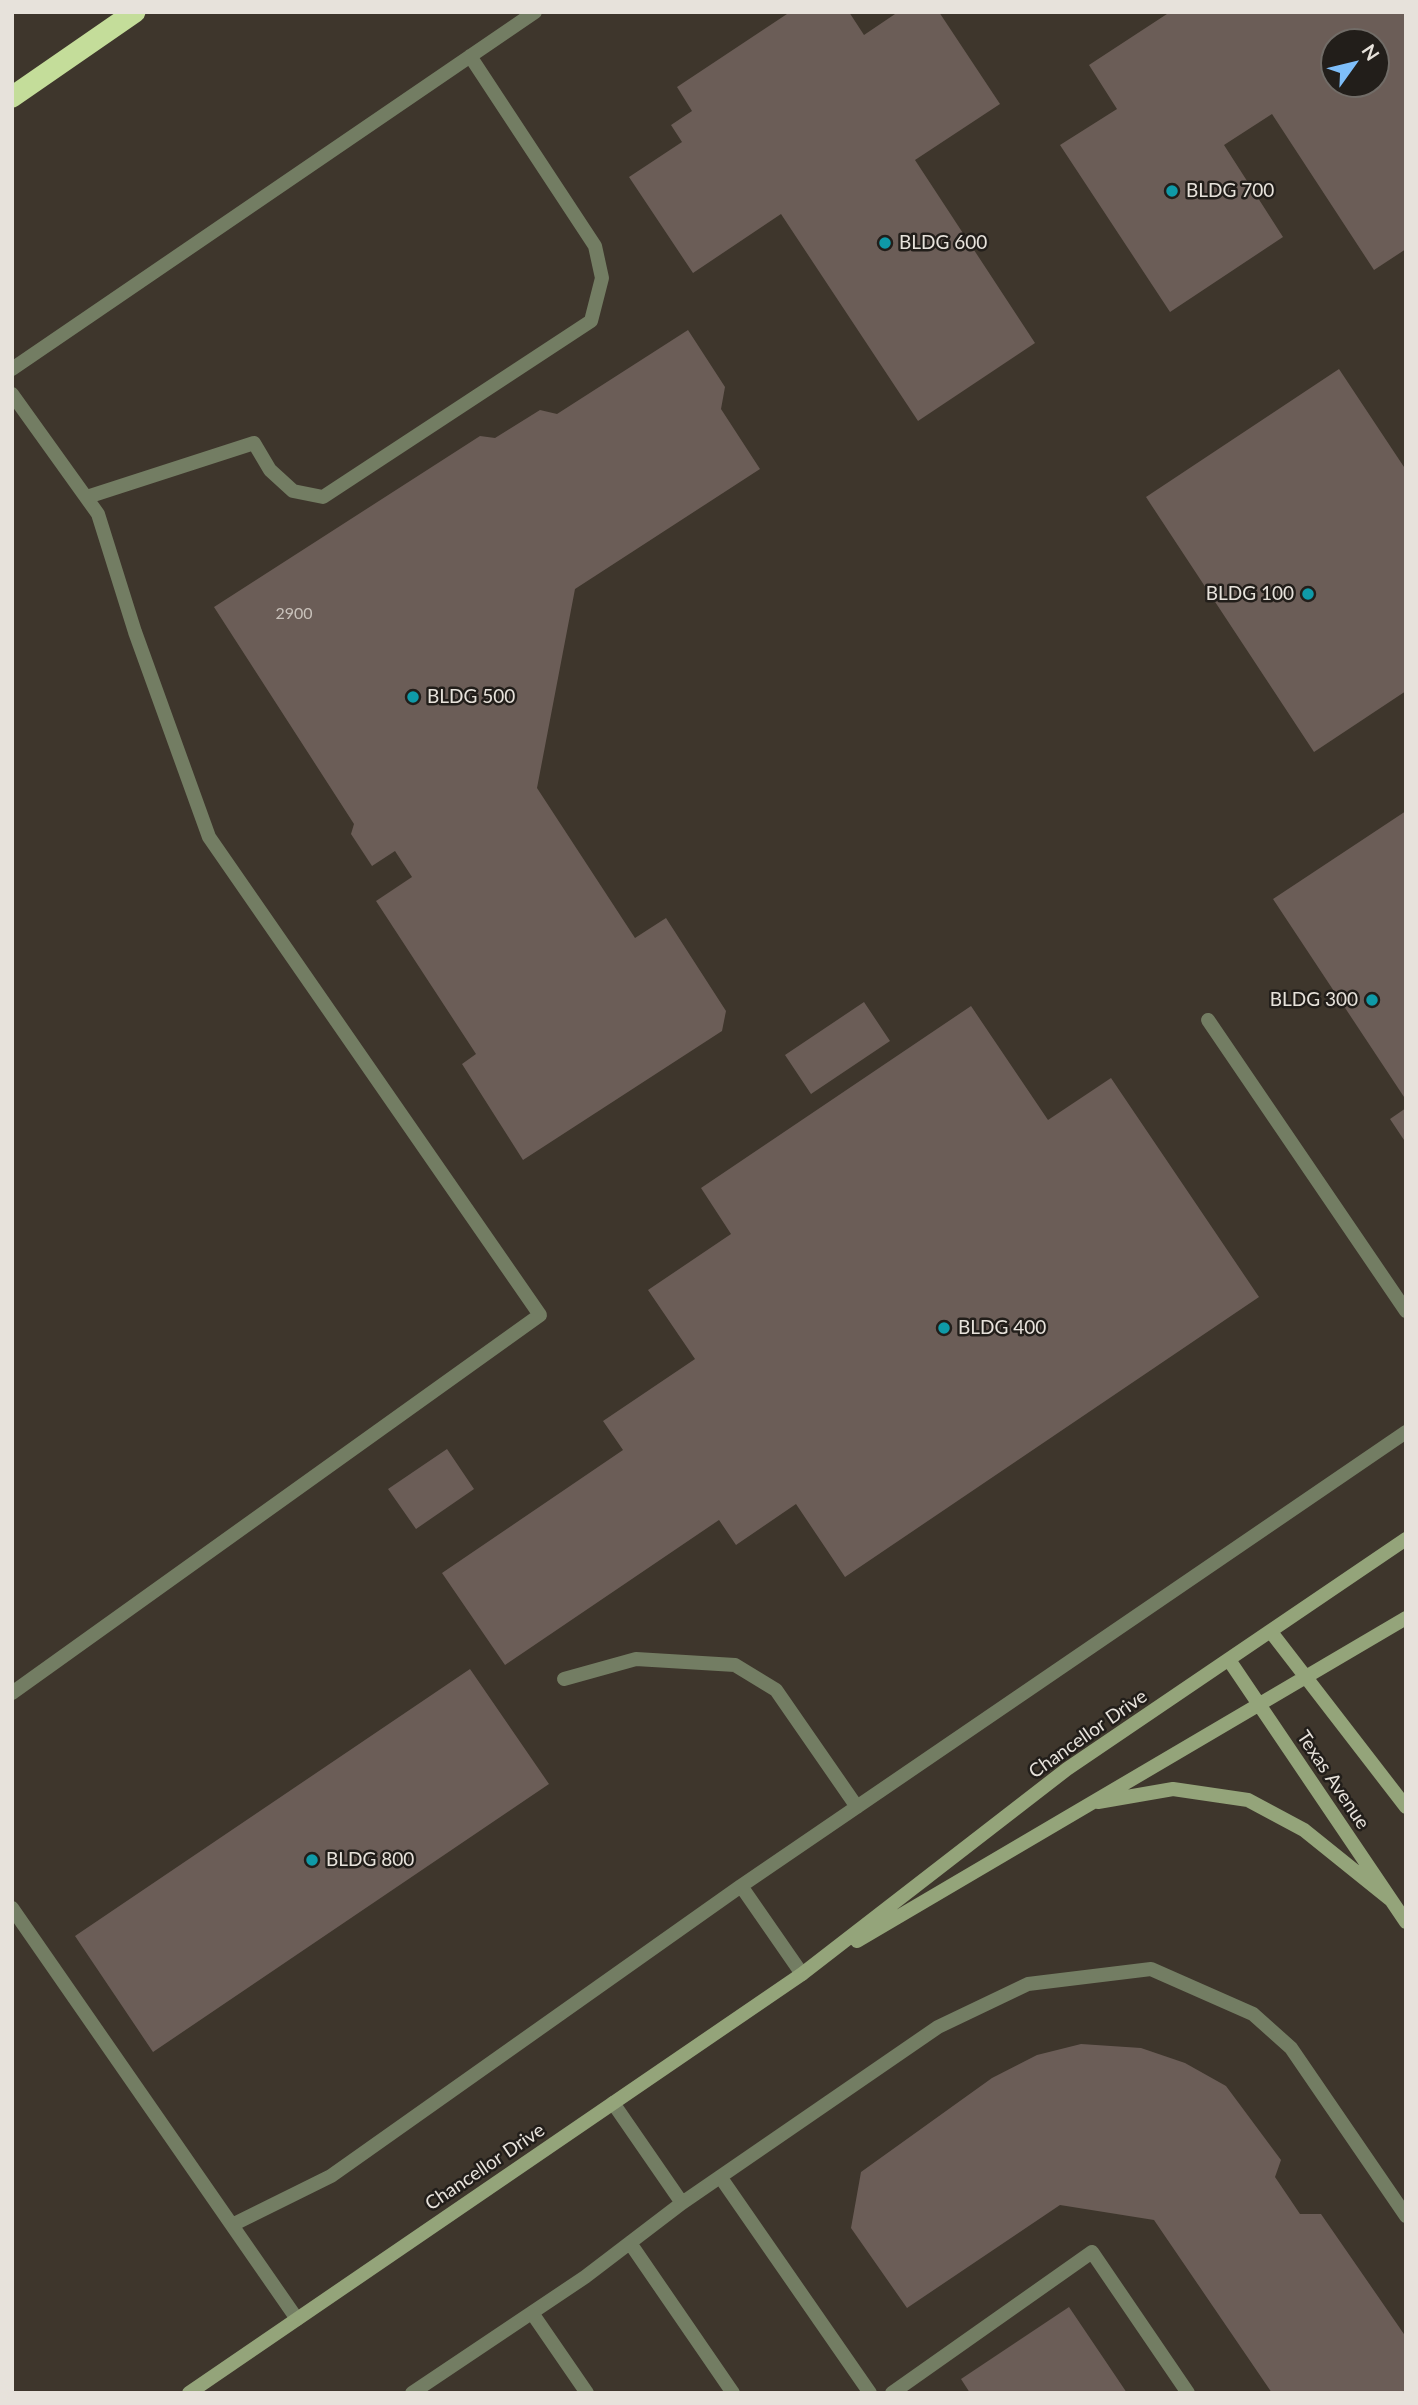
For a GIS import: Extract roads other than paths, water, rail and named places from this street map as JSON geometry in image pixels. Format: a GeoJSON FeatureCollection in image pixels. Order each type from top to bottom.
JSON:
{"type":"FeatureCollection","features":[{"type":"Feature","properties":{"kind":"highway"},"geometry":{"type":"LineString","coordinates":[[12,97],[135,12]]}},
{"type":"Feature","properties":{"kind":"street","name":"Chancellor Drive"},"geometry":{"type":"LineString","coordinates":[[189,2393],[802,1974],[1067,1769],[1406,1539]]}},
{"type":"Feature","properties":{"kind":"street","name":"Chancellor Drive"},"geometry":{"type":"LineString","coordinates":[[802,1974],[1406,1618]]}},
{"type":"Feature","properties":{"kind":"street","name":"Texas Avenue"},"geometry":{"type":"LineString","coordinates":[[1271,1632],[1406,1807]]}},
{"type":"Feature","properties":{"kind":"street","name":"Texas Avenue"},"geometry":{"type":"LineString","coordinates":[[1229,1660],[1406,1922]]}},
{"type":"Feature","properties":{"kind":"street"},"geometry":{"type":"LineString","coordinates":[[1089,1803],[1173,1789],[1248,1800],[1304,1830],[1391,1900]]}},
{"type":"Feature","properties":{"kind":"lane"},"geometry":{"type":"LineString","coordinates":[[12,369],[535,12]]}},
{"type":"Feature","properties":{"kind":"lane"},"geometry":{"type":"LineString","coordinates":[[87,497],[254,443],[270,470],[293,491],[323,497],[591,321],[602,278],[595,246],[470,56]]}},
{"type":"Feature","properties":{"kind":"lane"},"geometry":{"type":"LineString","coordinates":[[12,394],[98,514],[135,632],[209,837],[540,1315],[12,1693]]}},
{"type":"Feature","properties":{"kind":"lane"},"geometry":{"type":"LineString","coordinates":[[1208,1020],[1406,1311]]}},
{"type":"Feature","properties":{"kind":"lane"},"geometry":{"type":"LineString","coordinates":[[232,2225],[331,2176],[741,1886],[1406,1432]]}},
{"type":"Feature","properties":{"kind":"lane"},"geometry":{"type":"LineString","coordinates":[[564,1679],[636,1659],[735,1665],[776,1690],[857,1807]]}},
{"type":"Feature","properties":{"kind":"lane"},"geometry":{"type":"LineString","coordinates":[[741,1886],[802,1974]]}},
{"type":"Feature","properties":{"kind":"lane"},"geometry":{"type":"LineString","coordinates":[[12,1908],[297,2319]]}},
{"type":"Feature","properties":{"kind":"lane"},"geometry":{"type":"LineString","coordinates":[[412,2393],[532,2313],[682,2203],[938,2026],[1028,1984],[1152,1969],[1254,2014],[1291,2048],[1406,2216]]}},
{"type":"Feature","properties":{"kind":"lane"},"geometry":{"type":"LineString","coordinates":[[613,2103],[682,2203]]}},
{"type":"Feature","properties":{"kind":"lane"},"geometry":{"type":"LineString","coordinates":[[721,2178],[870,2393]]}},
{"type":"Feature","properties":{"kind":"lane"},"geometry":{"type":"LineString","coordinates":[[631,2243],[733,2393]]}},
{"type":"Feature","properties":{"kind":"lane"},"geometry":{"type":"LineString","coordinates":[[892,2393],[1092,2252],[1188,2393]]}},
{"type":"Feature","properties":{"kind":"lane"},"geometry":{"type":"LineString","coordinates":[[532,2313],[587,2393]]}},
{"type":"Feature","properties":{"kind":"place","name":"BLDG 700"},"geometry":{"type":"Point","coordinates":[1172,191]}},
{"type":"Feature","properties":{"kind":"place","name":"BLDG 600"},"geometry":{"type":"Point","coordinates":[885,243]}},
{"type":"Feature","properties":{"kind":"place","name":"BLDG 100"},"geometry":{"type":"Point","coordinates":[1308,594]}},
{"type":"Feature","properties":{"kind":"place","name":"BLDG 500"},"geometry":{"type":"Point","coordinates":[413,697]}},
{"type":"Feature","properties":{"kind":"place","name":"BLDG 300"},"geometry":{"type":"Point","coordinates":[1372,1000]}},
{"type":"Feature","properties":{"kind":"place","name":"BLDG 400"},"geometry":{"type":"Point","coordinates":[944,1328]}},
{"type":"Feature","properties":{"kind":"place","name":"BLDG 800"},"geometry":{"type":"Point","coordinates":[312,1860]}}]}
